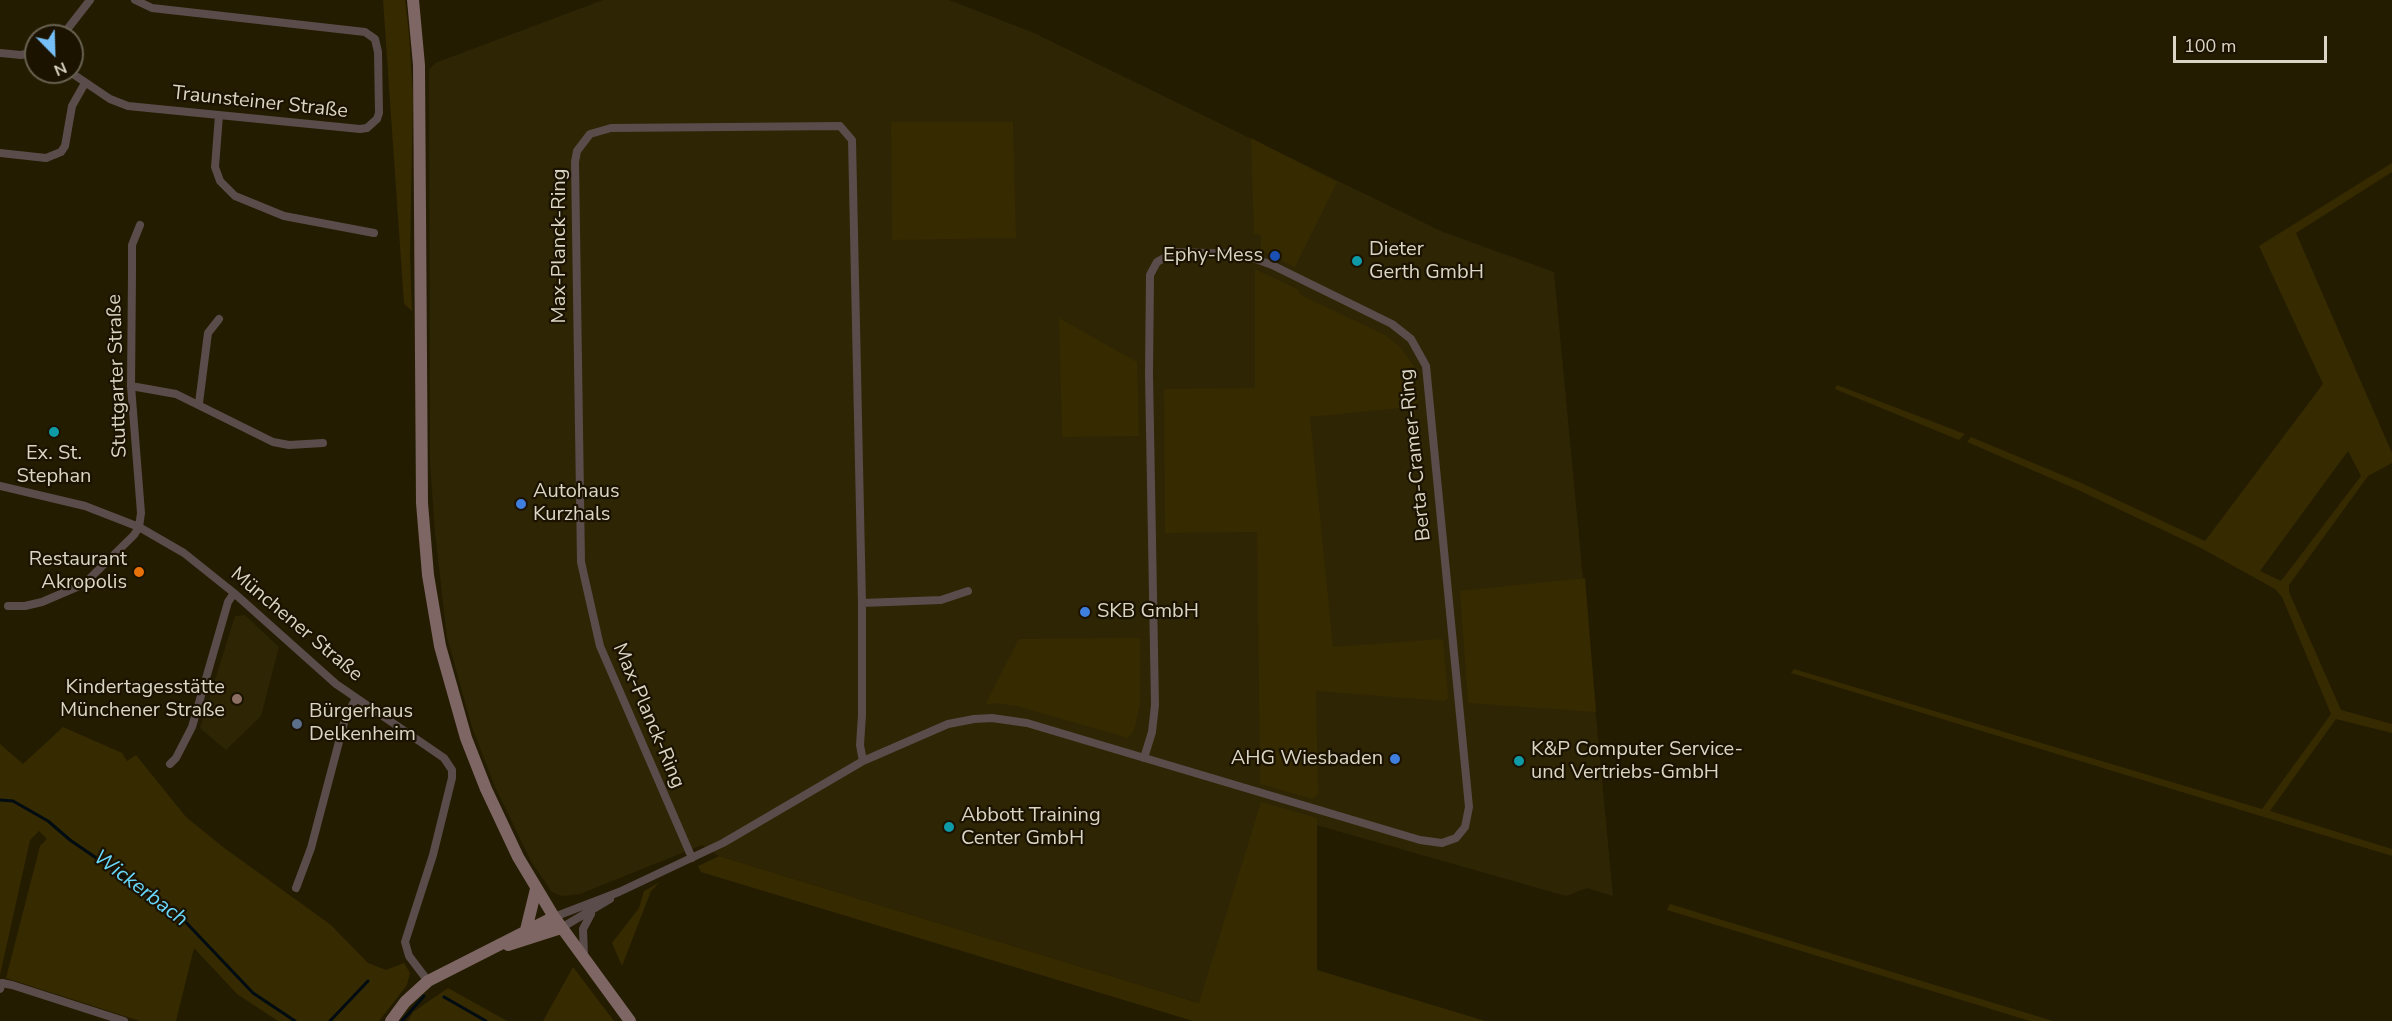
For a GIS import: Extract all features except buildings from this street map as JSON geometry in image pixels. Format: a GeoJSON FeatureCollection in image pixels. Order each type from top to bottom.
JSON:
{"type":"FeatureCollection","features":[{"type":"Feature","properties":{"kind":"main road"},"geometry":{"type":"LineString","coordinates":[[413,0],[419,65],[421,464],[428,575],[440,646],[466,738],[501,824],[536,889],[561,928],[630,1021]]}},
{"type":"Feature","properties":{"kind":"main road"},"geometry":{"type":"LineString","coordinates":[[526,930],[536,889]]}},
{"type":"Feature","properties":{"kind":"main road"},"geometry":{"type":"LineString","coordinates":[[391,1021],[405,1002],[428,981],[554,916]]}},
{"type":"Feature","properties":{"kind":"main road"},"geometry":{"type":"LineString","coordinates":[[496,947],[561,928]]}},
{"type":"Feature","properties":{"kind":"street"},"geometry":{"type":"LineString","coordinates":[[71,24],[90,0]]}},
{"type":"Feature","properties":{"kind":"street","name":"Traunsteiner Straße"},"geometry":{"type":"LineString","coordinates":[[85,83],[110,99],[128,106],[366,128],[377,119],[379,113],[377,44],[365,32],[153,9],[135,0]]}},
{"type":"Feature","properties":{"kind":"street"},"geometry":{"type":"LineString","coordinates":[[0,53],[24,54]]}},
{"type":"Feature","properties":{"kind":"street"},"geometry":{"type":"LineString","coordinates":[[0,153],[46,158],[61,152],[72,106],[85,83]]}},
{"type":"Feature","properties":{"kind":"street"},"geometry":{"type":"LineString","coordinates":[[219,115],[215,167],[220,181],[235,196],[284,216],[374,233]]}},
{"type":"Feature","properties":{"kind":"street","name":"Max-Planck-Ring"},"geometry":{"type":"LineString","coordinates":[[692,858],[600,646],[581,562],[576,162],[577,151],[591,134],[611,128],[840,126],[849,134],[854,149],[862,603],[860,745],[863,761]]}},
{"type":"Feature","properties":{"kind":"street","name":"Stuttgarter Straße"},"geometry":{"type":"LineString","coordinates":[[139,527],[141,513],[131,386],[132,245],[140,225]]}},
{"type":"Feature","properties":{"kind":"street","name":"Berta-Cramer-Ring"},"geometry":{"type":"LineString","coordinates":[[863,761],[948,724],[992,718],[1027,723],[1144,758],[1420,840],[1434,843],[1450,840],[1462,831],[1468,821],[1466,772],[1426,366],[1411,339],[1392,324],[1272,265],[1242,254],[1175,252],[1157,262],[1150,275],[1149,374],[1155,705],[1152,732],[1144,758]]}},
{"type":"Feature","properties":{"kind":"street"},"geometry":{"type":"LineString","coordinates":[[199,403],[208,333],[219,319]]}},
{"type":"Feature","properties":{"kind":"street"},"geometry":{"type":"LineString","coordinates":[[131,386],[160,389],[199,403],[273,442],[289,445],[323,443]]}},
{"type":"Feature","properties":{"kind":"street","name":"Münchener Straße"},"geometry":{"type":"LineString","coordinates":[[0,486],[85,506],[139,527],[189,557],[234,593],[311,663],[356,698],[439,754],[452,770],[433,855],[405,942],[409,956],[428,981]]}},
{"type":"Feature","properties":{"kind":"street"},"geometry":{"type":"LineString","coordinates":[[8,606],[25,606],[42,602],[84,584],[134,535],[139,527]]}},
{"type":"Feature","properties":{"kind":"street"},"geometry":{"type":"LineString","coordinates":[[862,603],[941,600],[968,591]]}},
{"type":"Feature","properties":{"kind":"street"},"geometry":{"type":"LineString","coordinates":[[170,764],[176,758],[192,727],[228,602],[234,593]]}},
{"type":"Feature","properties":{"kind":"street"},"geometry":{"type":"LineString","coordinates":[[296,888],[313,842],[345,718],[356,698]]}},
{"type":"Feature","properties":{"kind":"street"},"geometry":{"type":"LineString","coordinates":[[554,916],[619,892],[692,858],[757,825],[863,761]]}},
{"type":"Feature","properties":{"kind":"street"},"geometry":{"type":"LineString","coordinates":[[561,928],[592,911],[619,892]]}},
{"type":"Feature","properties":{"kind":"street"},"geometry":{"type":"LineString","coordinates":[[584,959],[583,929],[592,911]]}},
{"type":"Feature","properties":{"kind":"street"},"geometry":{"type":"LineString","coordinates":[[1,986],[124,1021]]}},
{"type":"Feature","properties":{"kind":"shaded area"},"geometry":{"type":"Polygon","coordinates":[[[383,0],[405,0],[409,34],[413,95],[410,256],[412,311],[404,304],[383,0]]]}},
{"type":"Feature","properties":{"kind":"shaded area"},"geometry":{"type":"Polygon","coordinates":[[[603,0],[949,0],[1034,33],[1443,232],[1554,272],[1613,896],[1587,888],[1566,896],[1316,825],[1317,970],[1485,1021],[1194,1021],[1199,1003],[719,856],[702,845],[580,894],[562,896],[552,892],[532,863],[495,787],[472,727],[447,637],[435,533],[430,462],[429,70],[435,63],[603,0]]]}},
{"type":"Feature","properties":{"kind":"shaded area"},"geometry":{"type":"Polygon","coordinates":[[[891,122],[1013,122],[1016,238],[892,240],[891,122]]]}},
{"type":"Feature","properties":{"kind":"shaded area"},"geometry":{"type":"Polygon","coordinates":[[[1251,138],[1337,182],[1295,267],[1261,250],[1261,235],[1254,234],[1251,138]]]}},
{"type":"Feature","properties":{"kind":"shaded area"},"geometry":{"type":"Polygon","coordinates":[[[2392,163],[2392,172],[2296,233],[2392,453],[2392,463],[2368,476],[2289,585],[2289,592],[2341,710],[2392,724],[2392,733],[2336,719],[2270,811],[2392,849],[2392,856],[1791,673],[1794,669],[2262,809],[2331,714],[2282,597],[2275,589],[2199,547],[2076,489],[1967,442],[1971,437],[2079,482],[2205,541],[2323,384],[2259,246],[2392,163]],[[2348,451],[2260,571],[2281,581],[2361,476],[2348,451]]]}},
{"type":"Feature","properties":{"kind":"shaded area"},"geometry":{"type":"Polygon","coordinates":[[[1255,269],[1299,290],[1299,294],[1385,335],[1400,347],[1414,366],[1418,406],[1310,417],[1333,647],[1443,639],[1448,697],[1445,701],[1316,691],[1318,794],[1313,799],[1260,784],[1257,532],[1165,533],[1164,389],[1255,388],[1255,269]]]}},
{"type":"Feature","properties":{"kind":"shaded area"},"geometry":{"type":"Polygon","coordinates":[[[1059,318],[1137,362],[1139,436],[1062,437],[1059,318]]]}},
{"type":"Feature","properties":{"kind":"shaded area"},"geometry":{"type":"Polygon","coordinates":[[[1837,385],[1965,434],[1959,440],[1835,389],[1837,385]]]}},
{"type":"Feature","properties":{"kind":"shaded area"},"geometry":{"type":"Polygon","coordinates":[[[1585,578],[1596,712],[1468,703],[1460,591],[1585,578]]]}},
{"type":"Feature","properties":{"kind":"shaded area","name":"Kindertagesstätte Münchener Straße"},"geometry":{"type":"Polygon","coordinates":[[[245,615],[279,647],[261,716],[226,750],[200,728],[235,616],[245,615]]]}},
{"type":"Feature","properties":{"kind":"shaded area"},"geometry":{"type":"Polygon","coordinates":[[[1140,638],[1140,704],[1134,731],[1128,738],[1017,706],[997,703],[985,705],[1019,639],[1140,638]]]}},
{"type":"Feature","properties":{"kind":"shaded area"},"geometry":{"type":"Polygon","coordinates":[[[63,727],[122,753],[127,761],[136,755],[186,817],[223,847],[331,925],[368,963],[386,970],[404,963],[410,973],[407,985],[379,1021],[278,1021],[237,994],[194,948],[176,1021],[140,1021],[6,978],[40,846],[47,839],[39,831],[30,840],[0,975],[0,744],[23,764],[63,727]]]}},
{"type":"Feature","properties":{"kind":"shaded area"},"geometry":{"type":"Polygon","coordinates":[[[1261,802],[1317,818],[1317,970],[1485,1021],[1193,1021],[701,872],[698,866],[719,856],[1199,1003],[1261,802]]]}},
{"type":"Feature","properties":{"kind":"shaded area"},"geometry":{"type":"Polygon","coordinates":[[[660,882],[651,891],[622,966],[612,943],[639,908],[644,891],[660,882]]]}},
{"type":"Feature","properties":{"kind":"shaded area"},"geometry":{"type":"Polygon","coordinates":[[[1670,904],[2053,1021],[2030,1021],[1667,910],[1670,904]]]}},
{"type":"Feature","properties":{"kind":"shaded area"},"geometry":{"type":"Polygon","coordinates":[[[573,967],[614,1021],[543,1021],[573,967]]]}},
{"type":"Feature","properties":{"kind":"shaded area"},"geometry":{"type":"Polygon","coordinates":[[[448,988],[507,1021],[408,1021],[413,1012],[448,988]]]}},
{"type":"Feature","properties":{"kind":"waterway","name":"Wickerbach"},"geometry":{"type":"LineString","coordinates":[[0,800],[13,801],[48,821],[70,840],[178,914],[253,993],[295,1021]]}},
{"type":"Feature","properties":{"kind":"waterway"},"geometry":{"type":"LineString","coordinates":[[330,1021],[368,981]]}},
{"type":"Feature","properties":{"kind":"waterway"},"geometry":{"type":"LineString","coordinates":[[402,1021],[424,996]]}},
{"type":"Feature","properties":{"kind":"waterway"},"geometry":{"type":"LineString","coordinates":[[444,997],[486,1021]]}},
{"type":"Feature","properties":{"kind":"place","name":"Ephy-Mess"},"geometry":{"type":"Point","coordinates":[1275,256]}},
{"type":"Feature","properties":{"kind":"place","name":"Dieter Gerth GmbH"},"geometry":{"type":"Point","coordinates":[1357,261]}},
{"type":"Feature","properties":{"kind":"place","name":"Ex. St. Stephan"},"geometry":{"type":"Point","coordinates":[54,432]}},
{"type":"Feature","properties":{"kind":"place","name":"Autohaus Kurzhals"},"geometry":{"type":"Point","coordinates":[521,504]}},
{"type":"Feature","properties":{"kind":"place","name":"Restaurant Akropolis"},"geometry":{"type":"Point","coordinates":[139,572]}},
{"type":"Feature","properties":{"kind":"place","name":"SKB GmbH"},"geometry":{"type":"Point","coordinates":[1085,612]}},
{"type":"Feature","properties":{"kind":"place","name":"Kindertagesstätte Münchener Straße"},"geometry":{"type":"Point","coordinates":[237,699]}},
{"type":"Feature","properties":{"kind":"place","name":"Bürgerhaus Delkenheim"},"geometry":{"type":"Point","coordinates":[297,724]}},
{"type":"Feature","properties":{"kind":"place","name":"AHG Wiesbaden"},"geometry":{"type":"Point","coordinates":[1395,759]}},
{"type":"Feature","properties":{"kind":"place","name":"K&P Computer Service- und Vertriebs-GmbH"},"geometry":{"type":"Point","coordinates":[1519,761]}},
{"type":"Feature","properties":{"kind":"place","name":"Abbott Training Center GmbH"},"geometry":{"type":"Point","coordinates":[949,827]}}]}
